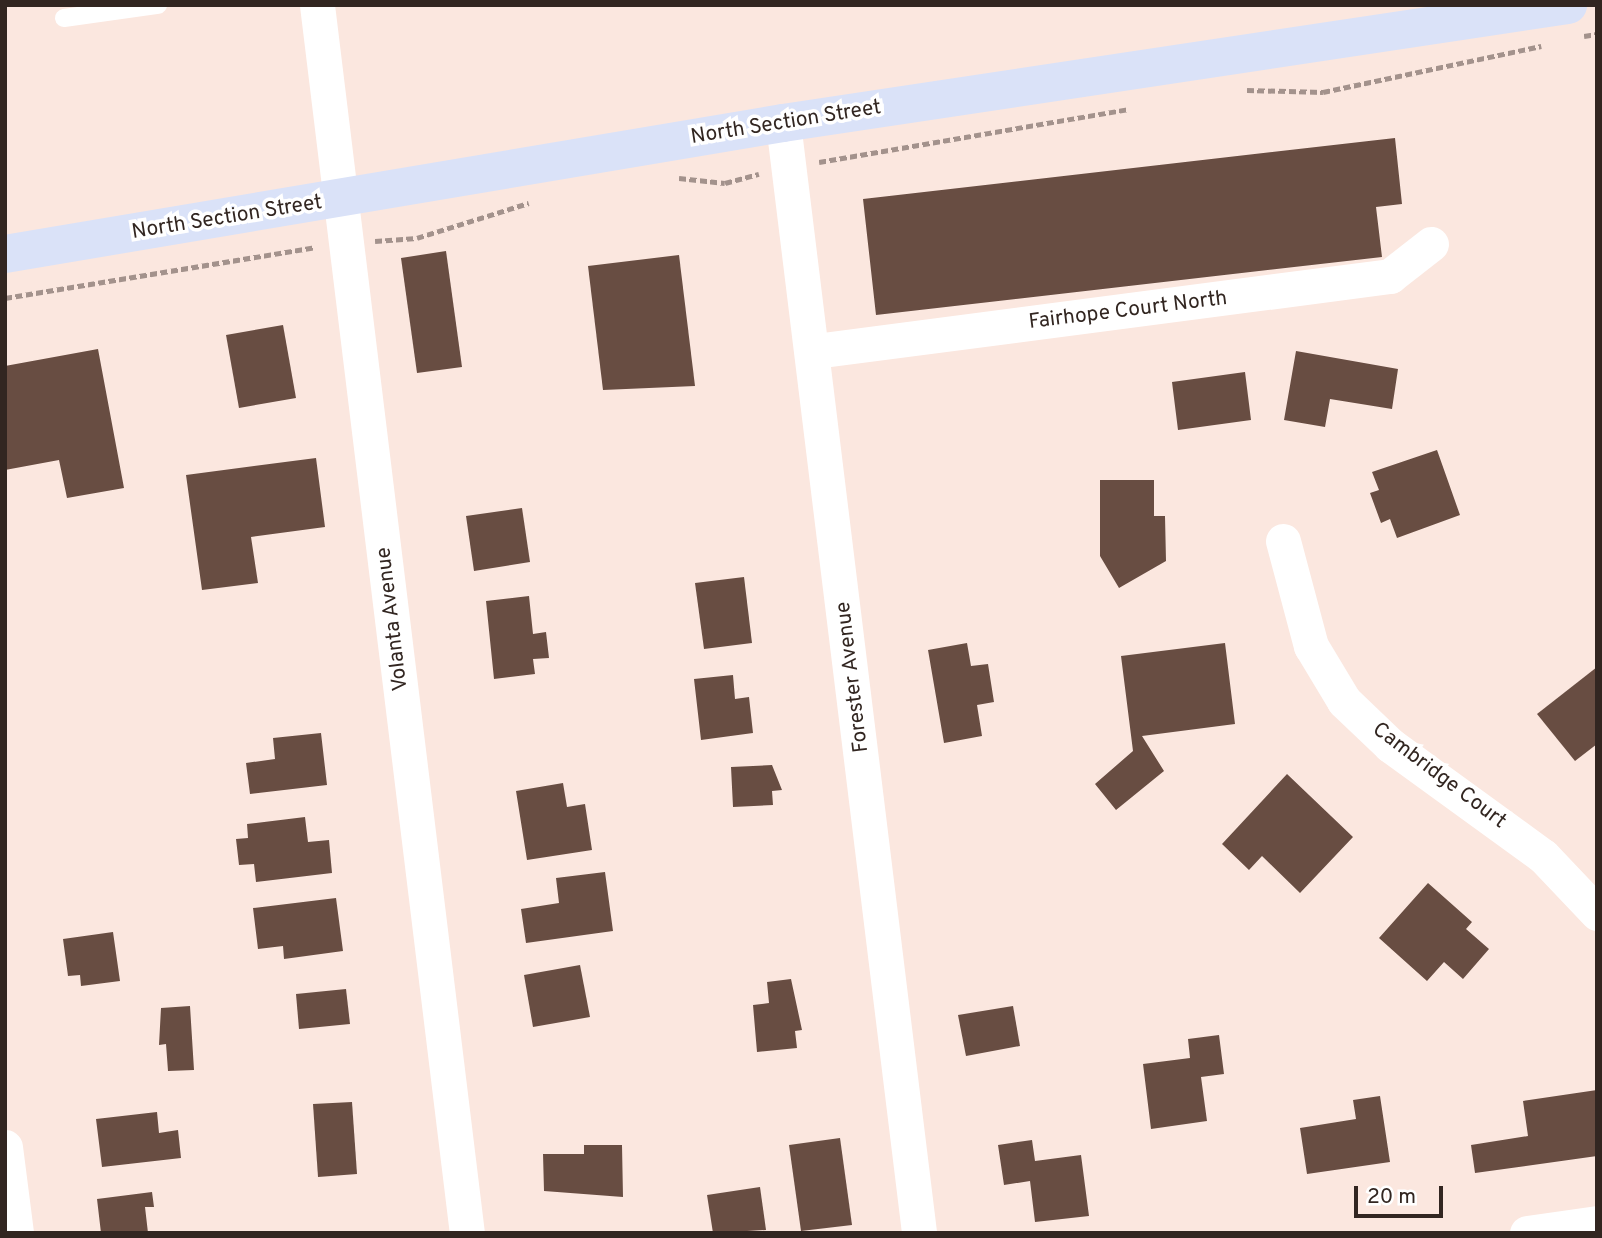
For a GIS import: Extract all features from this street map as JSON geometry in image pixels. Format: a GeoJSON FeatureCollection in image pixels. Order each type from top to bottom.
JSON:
{"type":"FeatureCollection","features":[{"type":"Feature","properties":{"kind":"main road","name":"North Section Street"},"geometry":{"type":"LineString","coordinates":[[5,254],[783,123],[1568,5]]}},
{"type":"Feature","properties":{"kind":"street","name":"Volanta Avenue"},"geometry":{"type":"LineString","coordinates":[[317,5],[467,1233]]}},
{"type":"Feature","properties":{"kind":"street","name":"Forester Avenue"},"geometry":{"type":"LineString","coordinates":[[783,123],[815,351],[919,1233]]}},
{"type":"Feature","properties":{"kind":"street","name":"Fairhope Court North"},"geometry":{"type":"LineString","coordinates":[[815,351],[1390,276],[1431,244]]}},
{"type":"Feature","properties":{"kind":"street","name":"Cambridge Court"},"geometry":{"type":"LineString","coordinates":[[1283,541],[1311,646],[1344,701],[1390,745],[1543,856],[1597,912]]}},
{"type":"Feature","properties":{"kind":"street"},"geometry":{"type":"LineString","coordinates":[[5,1147],[16,1233]]}},
{"type":"Feature","properties":{"kind":"street"},"geometry":{"type":"LineString","coordinates":[[1527,1233],[1597,1223]]}},
{"type":"Feature","properties":{"kind":"lane"},"geometry":{"type":"LineString","coordinates":[[64,18],[158,5]]}},
{"type":"Feature","properties":{"kind":"building"},"geometry":{"type":"Polygon","coordinates":[[[1395,138],[1402,204],[1376,207],[1382,257],[876,315],[863,199],[1395,138]]]}},
{"type":"Feature","properties":{"kind":"building"},"geometry":{"type":"Polygon","coordinates":[[[446,251],[462,367],[417,373],[401,258],[446,251]]]}},
{"type":"Feature","properties":{"kind":"building"},"geometry":{"type":"Polygon","coordinates":[[[679,255],[695,386],[603,390],[588,266],[679,255]]]}},
{"type":"Feature","properties":{"kind":"building"},"geometry":{"type":"Polygon","coordinates":[[[283,325],[296,398],[239,408],[226,335],[283,325]]]}},
{"type":"Feature","properties":{"kind":"building"},"geometry":{"type":"Polygon","coordinates":[[[98,349],[124,488],[67,498],[59,460],[5,470],[5,366],[98,349]]]}},
{"type":"Feature","properties":{"kind":"building"},"geometry":{"type":"Polygon","coordinates":[[[1296,351],[1398,369],[1392,409],[1330,399],[1325,427],[1284,420],[1296,351]]]}},
{"type":"Feature","properties":{"kind":"building"},"geometry":{"type":"Polygon","coordinates":[[[1245,372],[1251,420],[1178,430],[1172,382],[1245,372]]]}},
{"type":"Feature","properties":{"kind":"building"},"geometry":{"type":"Polygon","coordinates":[[[1437,450],[1460,515],[1397,538],[1390,519],[1381,523],[1370,493],[1379,490],[1372,472],[1437,450]]]}},
{"type":"Feature","properties":{"kind":"building"},"geometry":{"type":"Polygon","coordinates":[[[316,458],[325,527],[251,537],[258,583],[202,590],[186,475],[316,458]]]}},
{"type":"Feature","properties":{"kind":"building"},"geometry":{"type":"Polygon","coordinates":[[[1100,480],[1154,480],[1154,516],[1165,516],[1166,561],[1119,588],[1100,556],[1100,480]]]}},
{"type":"Feature","properties":{"kind":"building"},"geometry":{"type":"Polygon","coordinates":[[[522,508],[530,562],[474,571],[466,516],[522,508]]]}},
{"type":"Feature","properties":{"kind":"building"},"geometry":{"type":"Polygon","coordinates":[[[744,577],[752,643],[704,649],[695,583],[744,577]]]}},
{"type":"Feature","properties":{"kind":"building"},"geometry":{"type":"Polygon","coordinates":[[[529,596],[533,634],[546,632],[549,658],[533,659],[535,674],[494,679],[486,601],[529,596]]]}},
{"type":"Feature","properties":{"kind":"building"},"geometry":{"type":"Polygon","coordinates":[[[967,643],[971,666],[988,664],[994,702],[977,705],[982,736],[944,743],[928,650],[967,643]]]}},
{"type":"Feature","properties":{"kind":"building"},"geometry":{"type":"Polygon","coordinates":[[[1225,643],[1235,724],[1142,736],[1164,771],[1116,810],[1095,784],[1133,751],[1121,656],[1225,643]]]}},
{"type":"Feature","properties":{"kind":"building"},"geometry":{"type":"Polygon","coordinates":[[[1597,667],[1597,744],[1575,761],[1537,714],[1597,667]]]}},
{"type":"Feature","properties":{"kind":"building"},"geometry":{"type":"Polygon","coordinates":[[[733,675],[735,699],[749,697],[753,733],[701,740],[694,679],[733,675]]]}},
{"type":"Feature","properties":{"kind":"building"},"geometry":{"type":"Polygon","coordinates":[[[321,733],[327,785],[250,794],[246,763],[275,759],[273,738],[321,733]]]}},
{"type":"Feature","properties":{"kind":"building"},"geometry":{"type":"Polygon","coordinates":[[[772,765],[782,790],[772,791],[773,805],[733,807],[731,767],[772,765]]]}},
{"type":"Feature","properties":{"kind":"building"},"geometry":{"type":"Polygon","coordinates":[[[1287,774],[1353,837],[1300,893],[1262,856],[1249,870],[1222,844],[1287,774]]]}},
{"type":"Feature","properties":{"kind":"building"},"geometry":{"type":"Polygon","coordinates":[[[563,783],[567,807],[585,804],[592,850],[527,860],[516,791],[563,783]]]}},
{"type":"Feature","properties":{"kind":"building"},"geometry":{"type":"Polygon","coordinates":[[[305,817],[308,842],[329,840],[332,873],[256,882],[254,864],[239,865],[236,839],[248,838],[247,824],[305,817]]]}},
{"type":"Feature","properties":{"kind":"building"},"geometry":{"type":"Polygon","coordinates":[[[605,872],[613,931],[526,943],[521,909],[559,903],[556,878],[605,872]]]}},
{"type":"Feature","properties":{"kind":"building"},"geometry":{"type":"Polygon","coordinates":[[[1428,883],[1472,922],[1466,929],[1489,949],[1463,979],[1444,962],[1427,981],[1379,938],[1428,883]]]}},
{"type":"Feature","properties":{"kind":"building"},"geometry":{"type":"Polygon","coordinates":[[[336,898],[343,951],[284,959],[283,946],[258,949],[253,908],[336,898]]]}},
{"type":"Feature","properties":{"kind":"building"},"geometry":{"type":"Polygon","coordinates":[[[113,932],[120,981],[81,986],[80,975],[68,976],[63,939],[113,932]]]}},
{"type":"Feature","properties":{"kind":"building"},"geometry":{"type":"Polygon","coordinates":[[[580,965],[590,1017],[533,1027],[524,975],[580,965]]]}},
{"type":"Feature","properties":{"kind":"building"},"geometry":{"type":"Polygon","coordinates":[[[791,979],[802,1030],[795,1031],[797,1048],[757,1052],[753,1005],[769,1003],[767,982],[791,979]]]}},
{"type":"Feature","properties":{"kind":"building"},"geometry":{"type":"Polygon","coordinates":[[[346,989],[350,1024],[299,1029],[296,994],[346,989]]]}},
{"type":"Feature","properties":{"kind":"building"},"geometry":{"type":"Polygon","coordinates":[[[190,1006],[194,1070],[168,1071],[166,1044],[159,1045],[161,1008],[190,1006]]]}},
{"type":"Feature","properties":{"kind":"building"},"geometry":{"type":"Polygon","coordinates":[[[1013,1006],[1020,1046],[966,1056],[958,1015],[1013,1006]]]}},
{"type":"Feature","properties":{"kind":"building"},"geometry":{"type":"Polygon","coordinates":[[[1219,1035],[1224,1074],[1201,1077],[1207,1121],[1151,1129],[1143,1064],[1190,1058],[1188,1039],[1219,1035]]]}},
{"type":"Feature","properties":{"kind":"building"},"geometry":{"type":"Polygon","coordinates":[[[1597,1090],[1597,1156],[1475,1173],[1471,1145],[1528,1136],[1523,1101],[1597,1090]]]}},
{"type":"Feature","properties":{"kind":"building"},"geometry":{"type":"Polygon","coordinates":[[[1380,1096],[1390,1162],[1307,1174],[1300,1128],[1356,1119],[1353,1100],[1380,1096]]]}},
{"type":"Feature","properties":{"kind":"building"},"geometry":{"type":"Polygon","coordinates":[[[352,1102],[357,1174],[318,1177],[313,1104],[352,1102]]]}},
{"type":"Feature","properties":{"kind":"building"},"geometry":{"type":"Polygon","coordinates":[[[157,1112],[159,1133],[178,1130],[181,1158],[102,1167],[96,1119],[157,1112]]]}},
{"type":"Feature","properties":{"kind":"building"},"geometry":{"type":"Polygon","coordinates":[[[840,1138],[852,1225],[801,1231],[789,1145],[840,1138]]]}},
{"type":"Feature","properties":{"kind":"building"},"geometry":{"type":"Polygon","coordinates":[[[1032,1140],[1035,1161],[1081,1155],[1089,1216],[1035,1222],[1030,1181],[1004,1185],[998,1145],[1032,1140]]]}},
{"type":"Feature","properties":{"kind":"building"},"geometry":{"type":"Polygon","coordinates":[[[584,1145],[622,1145],[623,1197],[544,1191],[543,1154],[584,1154],[584,1145]]]}},
{"type":"Feature","properties":{"kind":"building"},"geometry":{"type":"Polygon","coordinates":[[[760,1187],[766,1230],[713,1233],[707,1195],[760,1187]]]}},
{"type":"Feature","properties":{"kind":"building"},"geometry":{"type":"Polygon","coordinates":[[[152,1192],[154,1207],[145,1207],[148,1233],[101,1233],[97,1199],[152,1192]]]}}]}
